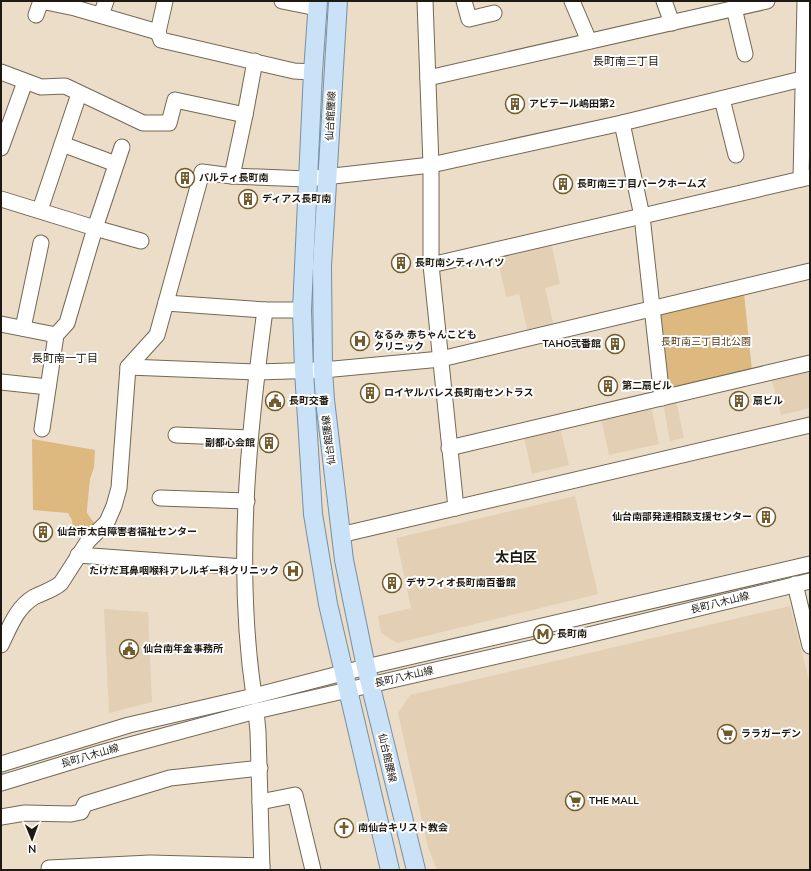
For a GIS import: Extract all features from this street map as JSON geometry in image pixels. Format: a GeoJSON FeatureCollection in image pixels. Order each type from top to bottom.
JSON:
{"type":"FeatureCollection","features":[{"type":"Feature","properties":{"kind":"main road","name":"仙台館腰線"},"geometry":{"type":"LineString","coordinates":[[338,1],[322,266],[323,370],[340,535],[370,685],[416,870]]}},
{"type":"Feature","properties":{"kind":"main road","name":"仙台館腰線"},"geometry":{"type":"LineString","coordinates":[[318,4],[307,179],[302,310],[304,370],[313,514],[327,599],[390,870]]}},
{"type":"Feature","properties":{"kind":"street"},"geometry":{"type":"LineString","coordinates":[[36,15],[41,1],[75,8],[158,32]]}},
{"type":"Feature","properties":{"kind":"street"},"geometry":{"type":"LineString","coordinates":[[101,15],[106,1]]}},
{"type":"Feature","properties":{"kind":"street"},"geometry":{"type":"LineString","coordinates":[[165,1],[158,32],[161,40],[294,71],[313,72]]}},
{"type":"Feature","properties":{"kind":"street"},"geometry":{"type":"LineString","coordinates":[[282,1],[318,4]]}},
{"type":"Feature","properties":{"kind":"street"},"geometry":{"type":"LineString","coordinates":[[425,1],[431,165],[431,265],[456,508]]}},
{"type":"Feature","properties":{"kind":"street"},"geometry":{"type":"LineString","coordinates":[[464,1],[469,19],[494,13]]}},
{"type":"Feature","properties":{"kind":"street"},"geometry":{"type":"LineString","coordinates":[[572,1],[589,41]]}},
{"type":"Feature","properties":{"kind":"street"},"geometry":{"type":"LineString","coordinates":[[664,1],[672,23]]}},
{"type":"Feature","properties":{"kind":"street"},"geometry":{"type":"LineString","coordinates":[[428,78],[767,1]]}},
{"type":"Feature","properties":{"kind":"street"},"geometry":{"type":"LineString","coordinates":[[431,265],[806,178],[806,1]]}},
{"type":"Feature","properties":{"kind":"street"},"geometry":{"type":"LineString","coordinates":[[734,8],[745,54]]}},
{"type":"Feature","properties":{"kind":"street"},"geometry":{"type":"LineString","coordinates":[[232,176],[255,61]]}},
{"type":"Feature","properties":{"kind":"street"},"geometry":{"type":"LineString","coordinates":[[1,72],[41,88],[65,86],[79,94],[143,123],[169,123],[175,100],[245,115]]}},
{"type":"Feature","properties":{"kind":"street"},"geometry":{"type":"LineString","coordinates":[[1,645],[19,610],[36,597],[56,588],[78,556],[110,516],[118,488],[128,367],[157,335],[202,172],[232,176],[307,179],[431,165],[622,123],[807,78]]}},
{"type":"Feature","properties":{"kind":"street"},"geometry":{"type":"LineString","coordinates":[[1,148],[25,82]]}},
{"type":"Feature","properties":{"kind":"street"},"geometry":{"type":"LineString","coordinates":[[40,210],[79,94]]}},
{"type":"Feature","properties":{"kind":"street"},"geometry":{"type":"LineString","coordinates":[[722,99],[736,155]]}},
{"type":"Feature","properties":{"kind":"street"},"geometry":{"type":"LineString","coordinates":[[622,123],[642,216],[662,398]]}},
{"type":"Feature","properties":{"kind":"street"},"geometry":{"type":"LineString","coordinates":[[62,144],[116,164]]}},
{"type":"Feature","properties":{"kind":"street"},"geometry":{"type":"LineString","coordinates":[[42,429],[56,335],[67,323],[95,228],[122,147]]}},
{"type":"Feature","properties":{"kind":"street"},"geometry":{"type":"LineString","coordinates":[[1,199],[95,228],[142,240]]}},
{"type":"Feature","properties":{"kind":"street"},"geometry":{"type":"LineString","coordinates":[[23,328],[41,243]]}},
{"type":"Feature","properties":{"kind":"street"},"geometry":{"type":"LineString","coordinates":[[128,367],[257,372],[323,370],[441,359],[653,310],[810,271]]}},
{"type":"Feature","properties":{"kind":"street"},"geometry":{"type":"LineString","coordinates":[[166,303],[265,310],[302,310]]}},
{"type":"Feature","properties":{"kind":"street"},"geometry":{"type":"LineString","coordinates":[[50,868],[150,863],[262,868],[260,768],[251,672],[244,566],[250,438],[265,310]]}},
{"type":"Feature","properties":{"kind":"street"},"geometry":{"type":"LineString","coordinates":[[1,324],[56,335]]}},
{"type":"Feature","properties":{"kind":"street"},"geometry":{"type":"LineString","coordinates":[[450,448],[810,363]]}},
{"type":"Feature","properties":{"kind":"street"},"geometry":{"type":"LineString","coordinates":[[1,382],[48,387]]}},
{"type":"Feature","properties":{"kind":"street"},"geometry":{"type":"LineString","coordinates":[[340,535],[810,424]]}},
{"type":"Feature","properties":{"kind":"street"},"geometry":{"type":"LineString","coordinates":[[176,435],[250,438]]}},
{"type":"Feature","properties":{"kind":"street"},"geometry":{"type":"LineString","coordinates":[[160,498],[247,501]]}},
{"type":"Feature","properties":{"kind":"street"},"geometry":{"type":"LineString","coordinates":[[78,556],[244,566]]}},
{"type":"Feature","properties":{"kind":"street"},"geometry":{"type":"LineString","coordinates":[[1,764],[129,725],[255,703],[346,681],[366,667],[810,564]]}},
{"type":"Feature","properties":{"kind":"street","name":"長町八木山線"},"geometry":{"type":"LineString","coordinates":[[346,681],[370,685],[580,637],[810,581]]}},
{"type":"Feature","properties":{"kind":"street"},"geometry":{"type":"LineString","coordinates":[[795,584],[810,646]]}},
{"type":"Feature","properties":{"kind":"street","name":"長町八木山線"},"geometry":{"type":"LineString","coordinates":[[1,783],[255,703]]}},
{"type":"Feature","properties":{"kind":"street"},"geometry":{"type":"LineString","coordinates":[[82,739],[87,757]]}},
{"type":"Feature","properties":{"kind":"street"},"geometry":{"type":"LineString","coordinates":[[1,817],[25,812],[71,814],[81,812],[85,804],[170,778],[260,768]]}},
{"type":"Feature","properties":{"kind":"street"},"geometry":{"type":"LineString","coordinates":[[260,802],[295,795],[313,870]]}},
{"type":"Feature","properties":{"kind":"shaded area"},"geometry":{"type":"Polygon","coordinates":[[[551,242],[560,284],[545,288],[554,326],[528,333],[519,294],[506,297],[497,255],[551,242]]]}},
{"type":"Feature","properties":{"kind":"shaded area"},"geometry":{"type":"Polygon","coordinates":[[[810,369],[810,408],[781,415],[771,377],[810,369]]]}},
{"type":"Feature","properties":{"kind":"shaded area"},"geometry":{"type":"Polygon","coordinates":[[[676,400],[684,438],[670,441],[663,403],[676,400]]]}},
{"type":"Feature","properties":{"kind":"shaded area"},"geometry":{"type":"Polygon","coordinates":[[[651,406],[659,444],[609,455],[601,418],[651,406]]]}},
{"type":"Feature","properties":{"kind":"shaded area"},"geometry":{"type":"Polygon","coordinates":[[[560,428],[569,465],[532,474],[524,437],[560,428]]]}},
{"type":"Feature","properties":{"kind":"shaded area"},"geometry":{"type":"Polygon","coordinates":[[[575,496],[598,594],[397,643],[381,633],[378,616],[411,608],[396,538],[575,496]]]}},
{"type":"Feature","properties":{"kind":"shaded area"},"geometry":{"type":"Polygon","coordinates":[[[790,606],[810,684],[810,870],[437,870],[428,847],[398,713],[410,695],[790,606]]]}},
{"type":"Feature","properties":{"kind":"shaded area"},"geometry":{"type":"Polygon","coordinates":[[[104,609],[148,612],[152,702],[109,713],[104,609]]]}},
{"type":"Feature","properties":{"kind":"green space","name":"長町南三丁目北公園"},"geometry":{"type":"Polygon","coordinates":[[[744,293],[752,371],[672,390],[667,387],[658,319],[661,314],[744,293]]]}},
{"type":"Feature","properties":{"kind":"green space"},"geometry":{"type":"Polygon","coordinates":[[[32,439],[95,450],[94,467],[90,479],[87,513],[95,524],[82,533],[73,530],[72,520],[68,513],[33,510],[32,439]]]}},
{"type":"Feature","properties":{"kind":"place","name":"アビテール嶋田第2"},"geometry":{"type":"Point","coordinates":[515,104]}},
{"type":"Feature","properties":{"kind":"place","name":"パルティ長町南"},"geometry":{"type":"Point","coordinates":[185,178]}},
{"type":"Feature","properties":{"kind":"place","name":"長町南三丁目パークホームズ"},"geometry":{"type":"Point","coordinates":[563,184]}},
{"type":"Feature","properties":{"kind":"place","name":"ディアス長町南"},"geometry":{"type":"Point","coordinates":[248,199]}},
{"type":"Feature","properties":{"kind":"place","name":"長町南シティハイツ"},"geometry":{"type":"Point","coordinates":[401,263]}},
{"type":"Feature","properties":{"kind":"place","name":"なるみ 赤ちゃんこども クリニック"},"geometry":{"type":"Point","coordinates":[360,341]}},
{"type":"Feature","properties":{"kind":"place","name":"TAHO弐番館"},"geometry":{"type":"Point","coordinates":[615,344]}},
{"type":"Feature","properties":{"kind":"place","name":"第二扇ビル"},"geometry":{"type":"Point","coordinates":[608,386]}},
{"type":"Feature","properties":{"kind":"place","name":"ロイヤルパレス長町南セントラス"},"geometry":{"type":"Point","coordinates":[370,393]}},
{"type":"Feature","properties":{"kind":"place","name":"長町交番"},"geometry":{"type":"Point","coordinates":[275,401]}},
{"type":"Feature","properties":{"kind":"place","name":"扇ビル"},"geometry":{"type":"Point","coordinates":[739,401]}},
{"type":"Feature","properties":{"kind":"place","name":"副都心会館"},"geometry":{"type":"Point","coordinates":[269,443]}},
{"type":"Feature","properties":{"kind":"place","name":"仙台南部発達相談支援センター"},"geometry":{"type":"Point","coordinates":[766,517]}},
{"type":"Feature","properties":{"kind":"place","name":"仙台市太白障害者福祉センター"},"geometry":{"type":"Point","coordinates":[43,532]}},
{"type":"Feature","properties":{"kind":"place","name":"たけだ耳鼻咽喉科アレルギー科クリニック"},"geometry":{"type":"Point","coordinates":[293,571]}},
{"type":"Feature","properties":{"kind":"place","name":"デサフィオ長町南百番館"},"geometry":{"type":"Point","coordinates":[392,583]}},
{"type":"Feature","properties":{"kind":"place","name":"長町南"},"geometry":{"type":"Point","coordinates":[543,634]}},
{"type":"Feature","properties":{"kind":"place","name":"仙台南年金事務所"},"geometry":{"type":"Point","coordinates":[129,649]}},
{"type":"Feature","properties":{"kind":"place","name":"ララガーデン"},"geometry":{"type":"Point","coordinates":[727,734]}},
{"type":"Feature","properties":{"kind":"place","name":"THE MALL"},"geometry":{"type":"Point","coordinates":[575,801]}},
{"type":"Feature","properties":{"kind":"place","name":"南仙台キリスト教会"},"geometry":{"type":"Point","coordinates":[344,828]}},
{"type":"Feature","properties":{"kind":"district","name":"長町南三丁目"},"geometry":{"type":"Point","coordinates":[626,61]}},
{"type":"Feature","properties":{"kind":"district","name":"長町南一丁目"},"geometry":{"type":"Point","coordinates":[65,358]}},
{"type":"Feature","properties":{"kind":"district","name":"太白区"},"geometry":{"type":"Point","coordinates":[516,557]}}]}
